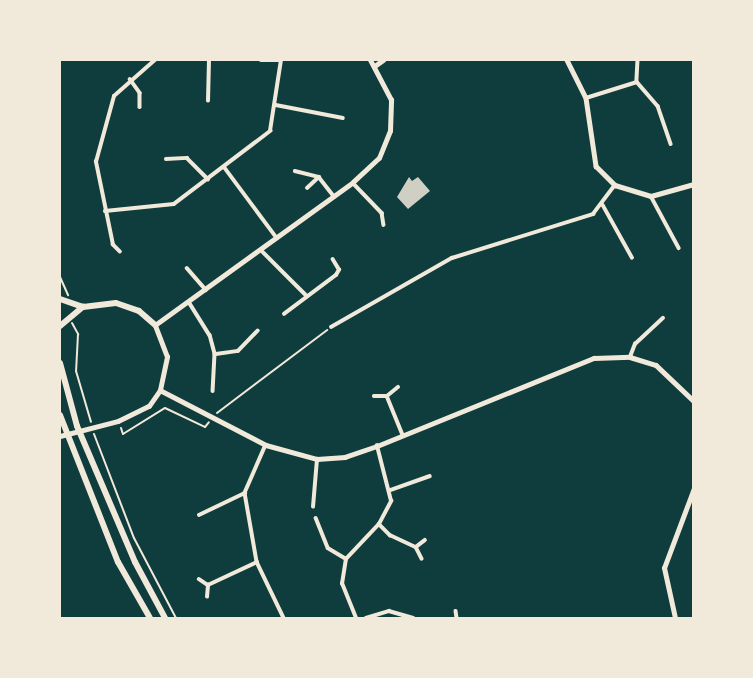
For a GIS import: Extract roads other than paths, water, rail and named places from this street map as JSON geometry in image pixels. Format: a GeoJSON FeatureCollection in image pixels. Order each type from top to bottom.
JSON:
{"type":"FeatureCollection","features":[{"type":"Feature","properties":{"kind":"highway"},"geometry":{"type":"LineString","coordinates":[[60,299],[83,307]]}},
{"type":"Feature","properties":{"kind":"highway"},"geometry":{"type":"LineString","coordinates":[[60,326],[83,307],[116,303],[139,311],[155,325]]}},
{"type":"Feature","properties":{"kind":"highway"},"geometry":{"type":"LineString","coordinates":[[60,363],[77,426],[135,562],[165,618]]}},
{"type":"Feature","properties":{"kind":"highway"},"geometry":{"type":"LineString","coordinates":[[60,415],[118,562],[150,618]]}},
{"type":"Feature","properties":{"kind":"street"},"geometry":{"type":"LineString","coordinates":[[120,252],[113,245],[96,162],[114,96],[130,79],[155,60]]}},
{"type":"Feature","properties":{"kind":"street"},"geometry":{"type":"LineString","coordinates":[[208,101],[209,60]]}},
{"type":"Feature","properties":{"kind":"street"},"geometry":{"type":"LineString","coordinates":[[105,211],[127,206],[159,209],[174,204],[225,168],[270,131],[280,60],[261,60]]}},
{"type":"Feature","properties":{"kind":"street"},"geometry":{"type":"LineString","coordinates":[[60,436],[118,421],[149,406],[160,390],[167,357],[155,325],[353,182],[379,158],[390,131],[391,100],[376,65],[370,60]]}},
{"type":"Feature","properties":{"kind":"street"},"geometry":{"type":"LineString","coordinates":[[376,65],[383,60]]}},
{"type":"Feature","properties":{"kind":"street"},"geometry":{"type":"LineString","coordinates":[[567,60],[586,98],[596,166],[615,185],[651,196],[694,184]]}},
{"type":"Feature","properties":{"kind":"street"},"geometry":{"type":"LineString","coordinates":[[638,60],[637,82],[658,106],[671,144]]}},
{"type":"Feature","properties":{"kind":"street"},"geometry":{"type":"LineString","coordinates":[[130,79],[140,93],[140,107]]}},
{"type":"Feature","properties":{"kind":"street"},"geometry":{"type":"LineString","coordinates":[[586,98],[637,82]]}},
{"type":"Feature","properties":{"kind":"street"},"geometry":{"type":"LineString","coordinates":[[275,105],[343,118]]}},
{"type":"Feature","properties":{"kind":"street"},"geometry":{"type":"LineString","coordinates":[[334,122],[335,117]]}},
{"type":"Feature","properties":{"kind":"street"},"geometry":{"type":"LineString","coordinates":[[166,159],[187,158],[208,179]]}},
{"type":"Feature","properties":{"kind":"street"},"geometry":{"type":"LineString","coordinates":[[225,168],[277,238]]}},
{"type":"Feature","properties":{"kind":"street"},"geometry":{"type":"LineString","coordinates":[[295,171],[319,177],[334,196]]}},
{"type":"Feature","properties":{"kind":"street"},"geometry":{"type":"LineString","coordinates":[[307,188],[319,177]]}},
{"type":"Feature","properties":{"kind":"street"},"geometry":{"type":"LineString","coordinates":[[353,182],[382,213],[384,225]]}},
{"type":"Feature","properties":{"kind":"street"},"geometry":{"type":"LineString","coordinates":[[331,327],[452,258],[593,214],[603,205],[615,185]]}},
{"type":"Feature","properties":{"kind":"street"},"geometry":{"type":"LineString","coordinates":[[651,196],[679,248]]}},
{"type":"Feature","properties":{"kind":"street"},"geometry":{"type":"LineString","coordinates":[[603,205],[632,257]]}},
{"type":"Feature","properties":{"kind":"street"},"geometry":{"type":"LineString","coordinates":[[261,250],[307,296]]}},
{"type":"Feature","properties":{"kind":"street"},"geometry":{"type":"LineString","coordinates":[[284,314],[337,275],[339,270],[333,260]]}},
{"type":"Feature","properties":{"kind":"street"},"geometry":{"type":"LineString","coordinates":[[187,268],[206,290]]}},
{"type":"Feature","properties":{"kind":"street"},"geometry":{"type":"LineString","coordinates":[[189,302],[210,335],[215,354],[213,391]]}},
{"type":"Feature","properties":{"kind":"street"},"geometry":{"type":"LineString","coordinates":[[630,356],[635,344],[663,318]]}},
{"type":"Feature","properties":{"kind":"street"},"geometry":{"type":"LineString","coordinates":[[215,354],[238,351],[257,331]]}},
{"type":"Feature","properties":{"kind":"street"},"geometry":{"type":"LineString","coordinates":[[160,390],[266,445],[317,459],[345,457],[377,446],[594,358],[630,356],[669,373],[693,399]]}},
{"type":"Feature","properties":{"kind":"street"},"geometry":{"type":"LineString","coordinates":[[374,396],[387,396],[398,387]]}},
{"type":"Feature","properties":{"kind":"street"},"geometry":{"type":"LineString","coordinates":[[387,396],[403,435]]}},
{"type":"Feature","properties":{"kind":"street"},"geometry":{"type":"LineString","coordinates":[[266,445],[245,493],[257,562],[284,618]]}},
{"type":"Feature","properties":{"kind":"street"},"geometry":{"type":"LineString","coordinates":[[356,618],[342,584],[346,559],[387,513],[391,491],[377,446]]}},
{"type":"Feature","properties":{"kind":"street"},"geometry":{"type":"LineString","coordinates":[[313,507],[317,459]]}},
{"type":"Feature","properties":{"kind":"street"},"geometry":{"type":"LineString","coordinates":[[391,491],[430,476]]}},
{"type":"Feature","properties":{"kind":"street"},"geometry":{"type":"LineString","coordinates":[[675,618],[664,568],[694,488]]}},
{"type":"Feature","properties":{"kind":"street"},"geometry":{"type":"LineString","coordinates":[[199,515],[245,493]]}},
{"type":"Feature","properties":{"kind":"street"},"geometry":{"type":"LineString","coordinates":[[685,508],[694,511]]}},
{"type":"Feature","properties":{"kind":"street"},"geometry":{"type":"LineString","coordinates":[[316,518],[328,548],[346,559]]}},
{"type":"Feature","properties":{"kind":"street"},"geometry":{"type":"LineString","coordinates":[[379,524],[390,535],[416,547],[422,559]]}},
{"type":"Feature","properties":{"kind":"street"},"geometry":{"type":"LineString","coordinates":[[416,547],[425,540]]}},
{"type":"Feature","properties":{"kind":"street"},"geometry":{"type":"LineString","coordinates":[[208,585],[257,562]]}},
{"type":"Feature","properties":{"kind":"street"},"geometry":{"type":"LineString","coordinates":[[199,579],[208,585]]}},
{"type":"Feature","properties":{"kind":"street"},"geometry":{"type":"LineString","coordinates":[[207,597],[208,585]]}},
{"type":"Feature","properties":{"kind":"street"},"geometry":{"type":"LineString","coordinates":[[366,618],[389,611],[413,618]]}},
{"type":"Feature","properties":{"kind":"street"},"geometry":{"type":"LineString","coordinates":[[456,611],[457,618]]}}]}
